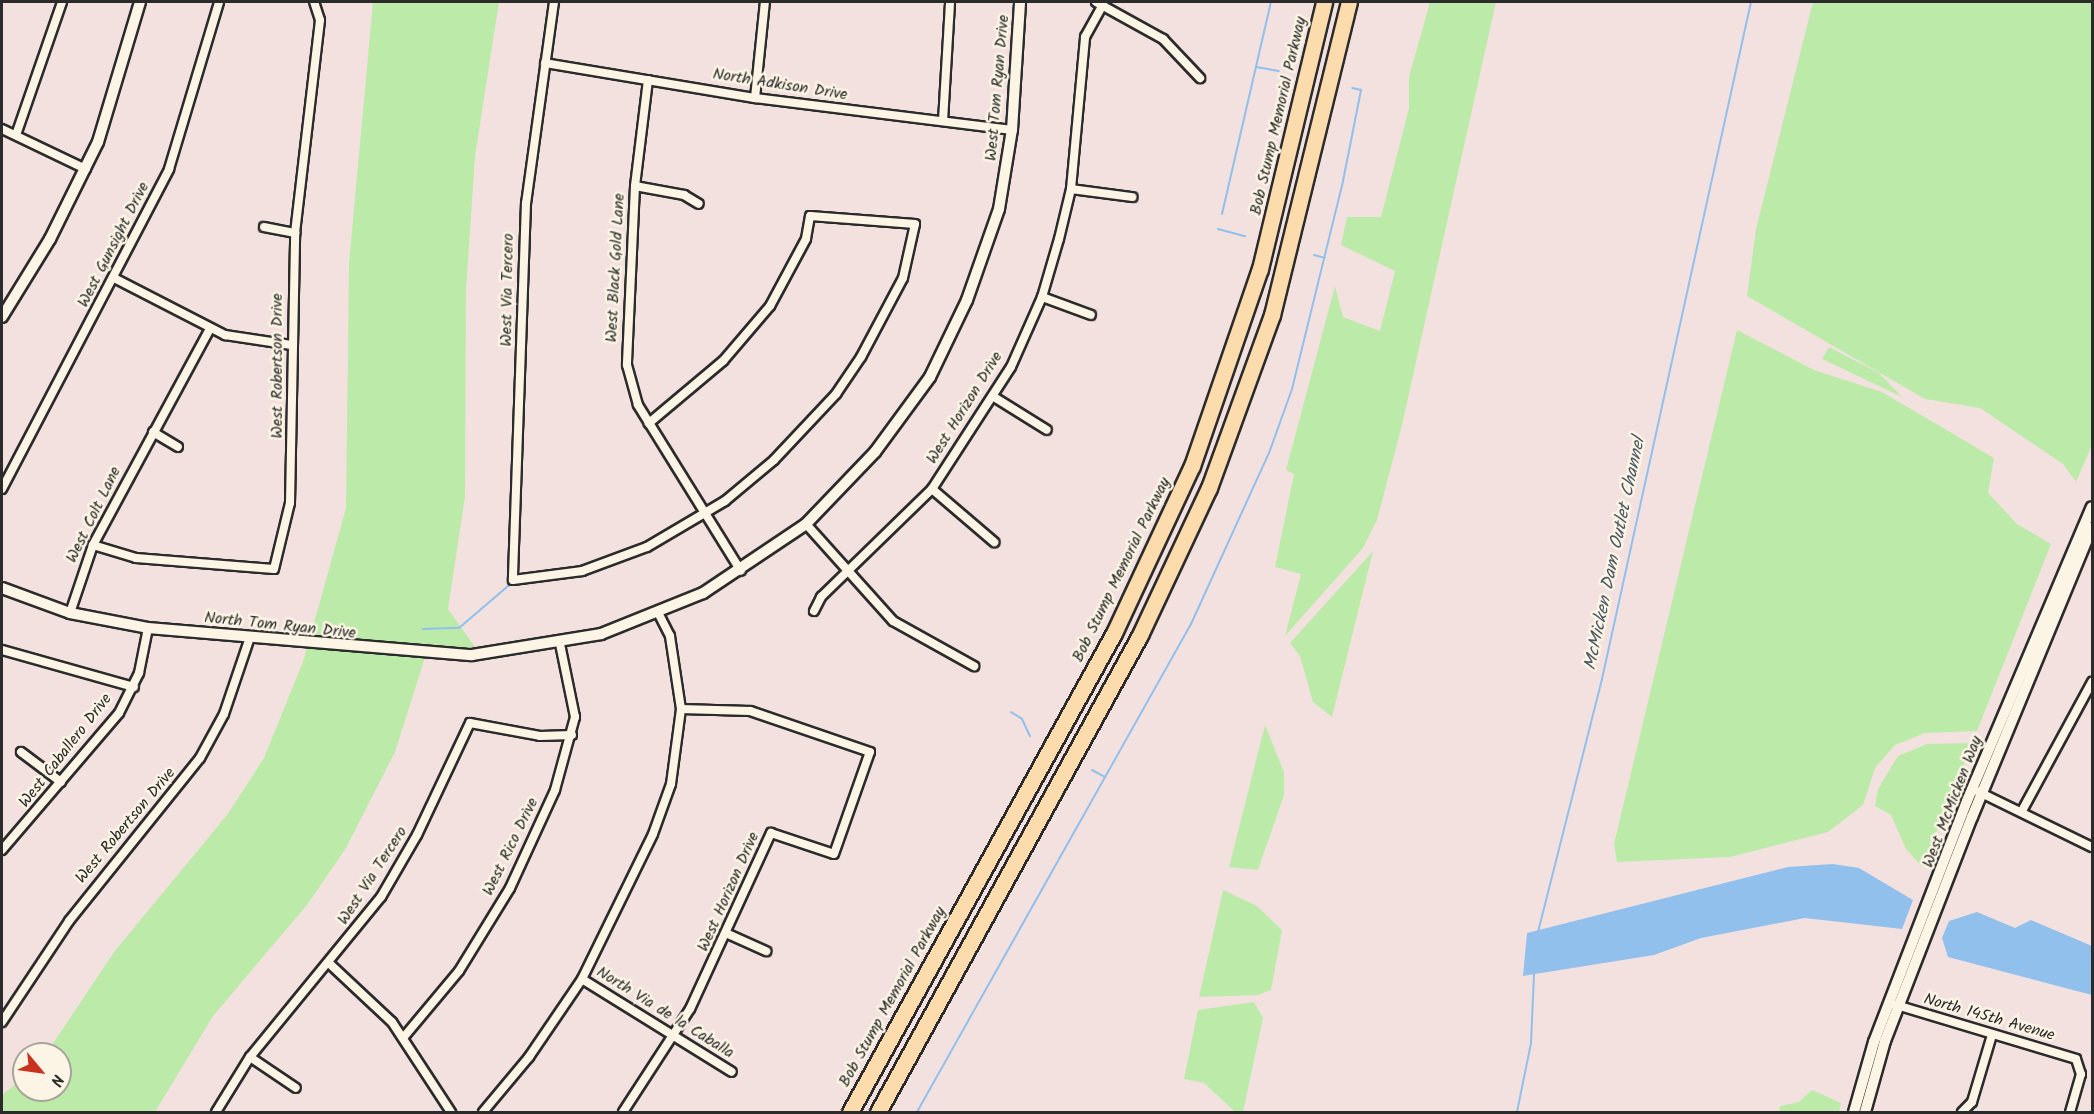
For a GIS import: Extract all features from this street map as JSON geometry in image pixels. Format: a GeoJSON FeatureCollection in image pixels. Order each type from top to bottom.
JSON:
{"type":"FeatureCollection","features":[{"type":"Feature","properties":{"kind":"highway","name":"Bob Stump Memorial Parkway"},"geometry":{"type":"LineString","coordinates":[[850,1113],[1113,633],[1192,466],[1260,269],[1324,2]]}},
{"type":"Feature","properties":{"kind":"highway"},"geometry":{"type":"LineString","coordinates":[[878,1113],[1140,635],[1209,488],[1272,315],[1349,2]]}},
{"type":"Feature","properties":{"kind":"street"},"geometry":{"type":"LineString","coordinates":[[16,135],[62,2]]}},
{"type":"Feature","properties":{"kind":"street"},"geometry":{"type":"LineString","coordinates":[[2,317],[86,169],[140,2]]}},
{"type":"Feature","properties":{"kind":"street","name":"West Gunsight Drive"},"geometry":{"type":"LineString","coordinates":[[2,489],[116,279],[169,169],[219,2]]}},
{"type":"Feature","properties":{"kind":"street","name":"West Robertson Drive"},"geometry":{"type":"LineString","coordinates":[[93,545],[136,558],[274,569],[290,503],[291,345],[295,233],[320,20],[314,2]]}},
{"type":"Feature","properties":{"kind":"street","name":"West Via Tercero"},"geometry":{"type":"LineString","coordinates":[[554,2],[544,63],[521,271],[520,488],[513,580],[582,571],[647,547],[706,513]]}},
{"type":"Feature","properties":{"kind":"street"},"geometry":{"type":"LineString","coordinates":[[756,98],[765,2]]}},
{"type":"Feature","properties":{"kind":"street"},"geometry":{"type":"LineString","coordinates":[[943,121],[950,2]]}},
{"type":"Feature","properties":{"kind":"street","name":"West Tom Ryan Drive"},"geometry":{"type":"LineString","coordinates":[[560,644],[659,614],[741,571],[806,524],[875,452],[930,378],[986,255],[1012,130],[1020,2]]}},
{"type":"Feature","properties":{"kind":"street"},"geometry":{"type":"LineString","coordinates":[[1100,3],[1163,39],[1200,78]]}},
{"type":"Feature","properties":{"kind":"street","name":"West Horizon Drive"},"geometry":{"type":"LineString","coordinates":[[814,611],[849,572],[932,489],[994,397],[1042,297],[1071,189],[1085,37],[1100,3]]}},
{"type":"Feature","properties":{"kind":"street","name":"North Adkison Drive"},"geometry":{"type":"LineString","coordinates":[[544,63],[756,98],[1012,130]]}},
{"type":"Feature","properties":{"kind":"street","name":"West Black Gold Lane"},"geometry":{"type":"LineString","coordinates":[[648,80],[635,186],[627,365],[638,405],[741,571]]}},
{"type":"Feature","properties":{"kind":"street"},"geometry":{"type":"LineString","coordinates":[[2,129],[86,169]]}},
{"type":"Feature","properties":{"kind":"street"},"geometry":{"type":"LineString","coordinates":[[635,186],[684,195],[699,204]]}},
{"type":"Feature","properties":{"kind":"street"},"geometry":{"type":"LineString","coordinates":[[1071,189],[1132,197]]}},
{"type":"Feature","properties":{"kind":"street"},"geometry":{"type":"LineString","coordinates":[[650,423],[723,361],[770,306],[806,239],[810,216],[915,224],[890,308],[836,394],[800,436],[706,513]]}},
{"type":"Feature","properties":{"kind":"street"},"geometry":{"type":"LineString","coordinates":[[264,227],[295,233]]}},
{"type":"Feature","properties":{"kind":"street"},"geometry":{"type":"LineString","coordinates":[[116,279],[210,329],[251,342],[291,345]]}},
{"type":"Feature","properties":{"kind":"street"},"geometry":{"type":"LineString","coordinates":[[1042,297],[1091,315]]}},
{"type":"Feature","properties":{"kind":"street","name":"West Colt Lane"},"geometry":{"type":"LineString","coordinates":[[70,613],[93,545],[210,329]]}},
{"type":"Feature","properties":{"kind":"street"},"geometry":{"type":"LineString","coordinates":[[994,397],[1047,430]]}},
{"type":"Feature","properties":{"kind":"street"},"geometry":{"type":"LineString","coordinates":[[153,432],[178,447]]}},
{"type":"Feature","properties":{"kind":"street"},"geometry":{"type":"LineString","coordinates":[[932,489],[994,542]]}},
{"type":"Feature","properties":{"kind":"street","name":"West McMicken Way"},"geometry":{"type":"LineString","coordinates":[[1854,1113],[2057,580],[2092,507]]}},
{"type":"Feature","properties":{"kind":"street"},"geometry":{"type":"LineString","coordinates":[[806,524],[902,627],[974,666]]}},
{"type":"Feature","properties":{"kind":"street","name":"West McMicken Way"},"geometry":{"type":"LineString","coordinates":[[1977,791],[2092,528]]}},
{"type":"Feature","properties":{"kind":"street","name":"North Tom Ryan Drive"},"geometry":{"type":"LineString","coordinates":[[2,588],[70,613],[148,628],[468,655],[560,644]]}},
{"type":"Feature","properties":{"kind":"street"},"geometry":{"type":"LineString","coordinates":[[483,1113],[530,1057],[582,979],[653,834],[670,784],[681,710],[672,647],[659,614]]}},
{"type":"Feature","properties":{"kind":"street","name":"West Caballero Drive"},"geometry":{"type":"LineString","coordinates":[[2,850],[61,783],[134,687],[148,628]]}},
{"type":"Feature","properties":{"kind":"street","name":"West Robertson Drive"},"geometry":{"type":"LineString","coordinates":[[2,1022],[69,921],[200,759],[224,714],[250,637]]}},
{"type":"Feature","properties":{"kind":"street","name":"West Rico Drive"},"geometry":{"type":"LineString","coordinates":[[403,1038],[459,971],[510,888],[555,790],[572,735],[575,717],[560,644]]}},
{"type":"Feature","properties":{"kind":"street"},"geometry":{"type":"LineString","coordinates":[[2,650],[134,687]]}},
{"type":"Feature","properties":{"kind":"street"},"geometry":{"type":"LineString","coordinates":[[2023,809],[2092,682]]}},
{"type":"Feature","properties":{"kind":"street","name":"West Horizon Drive"},"geometry":{"type":"LineString","coordinates":[[623,1113],[674,1035],[728,934],[771,832],[834,854],[870,752],[750,711],[681,710]]}},
{"type":"Feature","properties":{"kind":"street","name":"West Via Tercero"},"geometry":{"type":"LineString","coordinates":[[216,1113],[250,1057],[331,965],[417,835],[470,723],[540,736],[572,735]]}},
{"type":"Feature","properties":{"kind":"street"},"geometry":{"type":"LineString","coordinates":[[21,752],[61,783]]}},
{"type":"Feature","properties":{"kind":"street"},"geometry":{"type":"LineString","coordinates":[[1977,791],[2023,809],[2092,847]]}},
{"type":"Feature","properties":{"kind":"street"},"geometry":{"type":"LineString","coordinates":[[728,934],[766,951]]}},
{"type":"Feature","properties":{"kind":"street"},"geometry":{"type":"LineString","coordinates":[[331,965],[403,1038],[451,1113]]}},
{"type":"Feature","properties":{"kind":"street","name":"North Via de la Caballa"},"geometry":{"type":"LineString","coordinates":[[582,979],[732,1072]]}},
{"type":"Feature","properties":{"kind":"street","name":"West McMicken Way"},"geometry":{"type":"LineString","coordinates":[[1865,1113],[1895,1004]]}},
{"type":"Feature","properties":{"kind":"street","name":"North 145th Avenue"},"geometry":{"type":"LineString","coordinates":[[1895,1004],[2080,1062],[2070,1113]]}},
{"type":"Feature","properties":{"kind":"street"},"geometry":{"type":"LineString","coordinates":[[1962,1113],[1972,1102],[1992,1035]]}},
{"type":"Feature","properties":{"kind":"street"},"geometry":{"type":"LineString","coordinates":[[250,1057],[296,1088]]}},
{"type":"Feature","properties":{"kind":"green space"},"geometry":{"type":"Polygon","coordinates":[[[373,2],[499,2],[475,156],[466,291],[465,497],[448,609],[475,647],[428,648],[395,752],[346,848],[307,905],[213,1016],[155,1112],[2,1112],[2,1095],[12,1087],[12,1102],[72,1102],[72,1042],[54,1042],[114,952],[227,815],[264,758],[304,659],[346,508],[349,263],[373,2]]]}},
{"type":"Feature","properties":{"kind":"green space"},"geometry":{"type":"Polygon","coordinates":[[[1430,2],[1496,2],[1402,425],[1377,520],[1363,548],[1285,636],[1301,574],[1275,567],[1294,474],[1286,470],[1335,286],[1343,317],[1380,331],[1395,271],[1341,245],[1347,217],[1381,217],[1409,108],[1409,77],[1430,2]]]}},
{"type":"Feature","properties":{"kind":"green space"},"geometry":{"type":"Polygon","coordinates":[[[1813,2],[2092,2],[2092,445],[2076,482],[2063,464],[1980,408],[1925,399],[1747,296],[1756,229],[1813,2]]]}},
{"type":"Feature","properties":{"kind":"green space"},"geometry":{"type":"Polygon","coordinates":[[[1737,330],[1814,370],[1882,392],[1994,458],[1988,493],[2017,524],[2051,544],[1977,731],[1925,733],[1895,745],[1875,768],[1863,805],[1828,832],[1730,857],[1617,862],[1614,844],[1737,330]]]}},
{"type":"Feature","properties":{"kind":"green space"},"geometry":{"type":"Polygon","coordinates":[[[1829,347],[1879,373],[1902,397],[1822,359],[1829,347]]]}},
{"type":"Feature","properties":{"kind":"green space"},"geometry":{"type":"Polygon","coordinates":[[[1373,551],[1332,717],[1313,702],[1300,656],[1290,643],[1373,551]]]}},
{"type":"Feature","properties":{"kind":"green space"},"geometry":{"type":"Polygon","coordinates":[[[1265,725],[1284,772],[1284,795],[1258,870],[1229,867],[1265,725]]]}},
{"type":"Feature","properties":{"kind":"green space"},"geometry":{"type":"Polygon","coordinates":[[[1973,743],[1922,867],[1906,849],[1891,815],[1875,806],[1878,789],[1898,756],[1927,744],[1973,743]]]}},
{"type":"Feature","properties":{"kind":"green space"},"geometry":{"type":"Polygon","coordinates":[[[1223,890],[1257,906],[1282,930],[1271,990],[1258,995],[1199,997],[1223,890]]]}},
{"type":"Feature","properties":{"kind":"green space"},"geometry":{"type":"Polygon","coordinates":[[[1254,1002],[1263,1018],[1243,1112],[1235,1112],[1204,1083],[1184,1079],[1198,1010],[1254,1002]]]}},
{"type":"Feature","properties":{"kind":"green space"},"geometry":{"type":"Polygon","coordinates":[[[1812,1090],[1841,1103],[1839,1112],[1779,1112],[1780,1106],[1799,1102],[1812,1090]]]}},
{"type":"Feature","properties":{"kind":"water"},"geometry":{"type":"Polygon","coordinates":[[[1833,864],[1859,868],[1913,900],[1902,929],[1805,918],[1701,938],[1654,955],[1523,976],[1527,933],[1788,867],[1833,864]]]}},
{"type":"Feature","properties":{"kind":"water"},"geometry":{"type":"Polygon","coordinates":[[[1977,912],[2015,928],[2031,920],[2092,946],[2092,995],[1948,957],[1942,938],[1949,921],[1977,912]]]}},
{"type":"Feature","properties":{"kind":"waterway"},"geometry":{"type":"LineString","coordinates":[[1222,214],[1271,2]]}},
{"type":"Feature","properties":{"kind":"waterway","name":"McMicken Dam Outlet Channel"},"geometry":{"type":"LineString","coordinates":[[1538,932],[1602,679],[1751,2]]}},
{"type":"Feature","properties":{"kind":"waterway"},"geometry":{"type":"LineString","coordinates":[[1256,67],[1279,71]]}},
{"type":"Feature","properties":{"kind":"waterway"},"geometry":{"type":"LineString","coordinates":[[917,1112],[1191,624],[1269,453],[1292,389],[1343,181],[1361,90],[1352,88]]}},
{"type":"Feature","properties":{"kind":"waterway"},"geometry":{"type":"LineString","coordinates":[[1218,229],[1245,236]]}},
{"type":"Feature","properties":{"kind":"waterway"},"geometry":{"type":"LineString","coordinates":[[1314,255],[1325,258]]}},
{"type":"Feature","properties":{"kind":"waterway"},"geometry":{"type":"LineString","coordinates":[[423,629],[459,628],[508,586]]}},
{"type":"Feature","properties":{"kind":"waterway"},"geometry":{"type":"LineString","coordinates":[[1011,712],[1022,719],[1030,736]]}},
{"type":"Feature","properties":{"kind":"waterway"},"geometry":{"type":"LineString","coordinates":[[1092,770],[1105,777]]}},
{"type":"Feature","properties":{"kind":"waterway","name":"McMicken Dam Outlet Channel"},"geometry":{"type":"LineString","coordinates":[[1517,1112],[1531,1043],[1534,973]]}}]}
